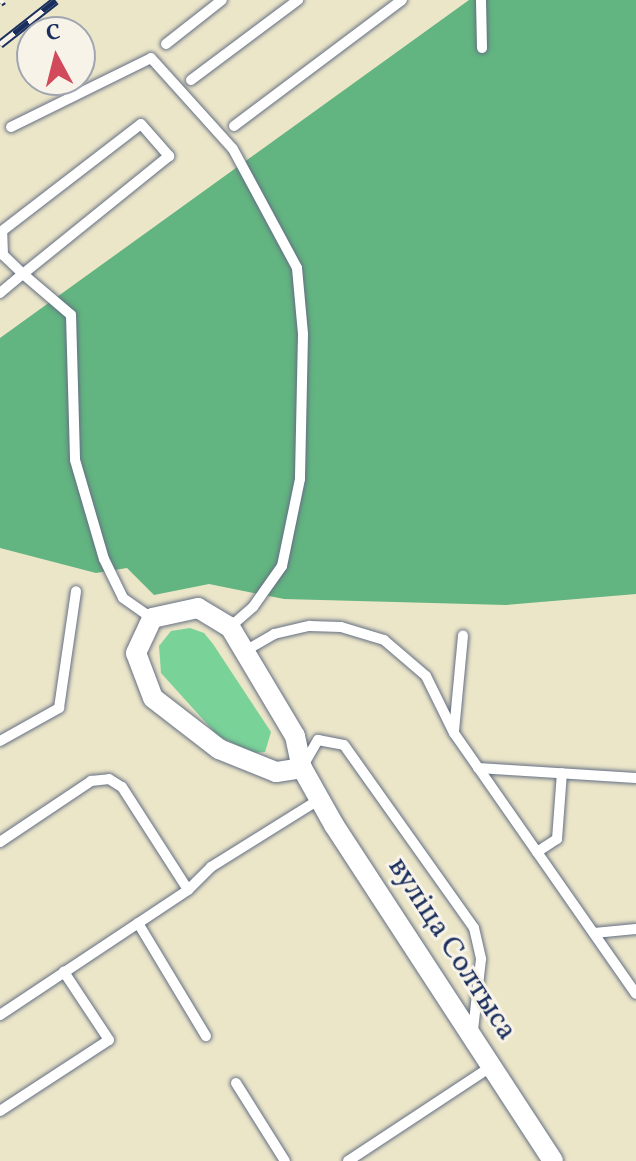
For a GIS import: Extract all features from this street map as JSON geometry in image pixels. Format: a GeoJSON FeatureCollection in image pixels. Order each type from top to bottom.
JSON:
{"type":"FeatureCollection","features":[{"type":"Feature","properties":{"kind":"street"},"geometry":{"type":"LineString","coordinates":[[230,627],[198,608],[152,618],[136,653],[153,698],[219,749],[276,772],[302,768]]}},
{"type":"Feature","properties":{"kind":"street","name":"вуліца Солтыса"},"geometry":{"type":"LineString","coordinates":[[230,627],[295,736],[302,768],[320,799],[553,1161]]}},
{"type":"Feature","properties":{"kind":"lane"},"geometry":{"type":"LineString","coordinates":[[166,44],[222,0]]}},
{"type":"Feature","properties":{"kind":"lane"},"geometry":{"type":"LineString","coordinates":[[191,80],[298,0]]}},
{"type":"Feature","properties":{"kind":"lane"},"geometry":{"type":"LineString","coordinates":[[234,126],[402,0]]}},
{"type":"Feature","properties":{"kind":"lane"},"geometry":{"type":"LineString","coordinates":[[481,0],[482,48]]}},
{"type":"Feature","properties":{"kind":"lane"},"geometry":{"type":"LineString","coordinates":[[11,127],[151,58],[233,149],[297,268],[303,334],[300,479],[282,566],[253,607],[230,627]]}},
{"type":"Feature","properties":{"kind":"lane"},"geometry":{"type":"LineString","coordinates":[[0,293],[23,274],[169,156],[141,124],[2,231],[2,254],[23,274],[71,315],[75,460],[104,559],[123,598],[152,618]]}},
{"type":"Feature","properties":{"kind":"lane"},"geometry":{"type":"LineString","coordinates":[[0,741],[59,708],[76,591]]}},
{"type":"Feature","properties":{"kind":"lane"},"geometry":{"type":"LineString","coordinates":[[245,651],[274,634],[310,626],[341,627],[384,640],[426,676],[454,733],[636,994]]}},
{"type":"Feature","properties":{"kind":"lane"},"geometry":{"type":"LineString","coordinates":[[454,733],[463,635]]}},
{"type":"Feature","properties":{"kind":"lane"},"geometry":{"type":"LineString","coordinates":[[302,768],[318,740],[344,745],[474,928],[481,959],[473,1036]]}},
{"type":"Feature","properties":{"kind":"lane"},"geometry":{"type":"LineString","coordinates":[[478,768],[636,778]]}},
{"type":"Feature","properties":{"kind":"lane"},"geometry":{"type":"LineString","coordinates":[[537,852],[557,839],[562,773]]}},
{"type":"Feature","properties":{"kind":"lane"},"geometry":{"type":"LineString","coordinates":[[0,842],[91,781],[109,779],[122,787],[188,890]]}},
{"type":"Feature","properties":{"kind":"lane"},"geometry":{"type":"LineString","coordinates":[[0,1015],[188,890],[211,867],[320,799]]}},
{"type":"Feature","properties":{"kind":"lane"},"geometry":{"type":"LineString","coordinates":[[138,923],[206,1036]]}},
{"type":"Feature","properties":{"kind":"lane"},"geometry":{"type":"LineString","coordinates":[[594,933],[636,929]]}},
{"type":"Feature","properties":{"kind":"lane"},"geometry":{"type":"LineString","coordinates":[[0,1111],[109,1040],[64,972]]}},
{"type":"Feature","properties":{"kind":"lane"},"geometry":{"type":"LineString","coordinates":[[348,1161],[492,1066]]}},
{"type":"Feature","properties":{"kind":"lane"},"geometry":{"type":"LineString","coordinates":[[236,1083],[285,1161]]}},
{"type":"Feature","properties":{"kind":"green space"},"geometry":{"type":"Polygon","coordinates":[[[469,0],[636,0],[636,594],[506,605],[284,599],[209,584],[154,595],[127,568],[96,573],[0,548],[0,338],[469,0]]]}},
{"type":"Feature","properties":{"kind":"green space"},"geometry":{"type":"Polygon","coordinates":[[[190,628],[204,633],[213,644],[271,732],[265,752],[253,753],[218,736],[161,673],[159,646],[171,631],[190,628]]]}},
{"type":"Feature","properties":{"kind":"railway"},"geometry":{"type":"LineString","coordinates":[[0,44],[56,0]]}}]}
